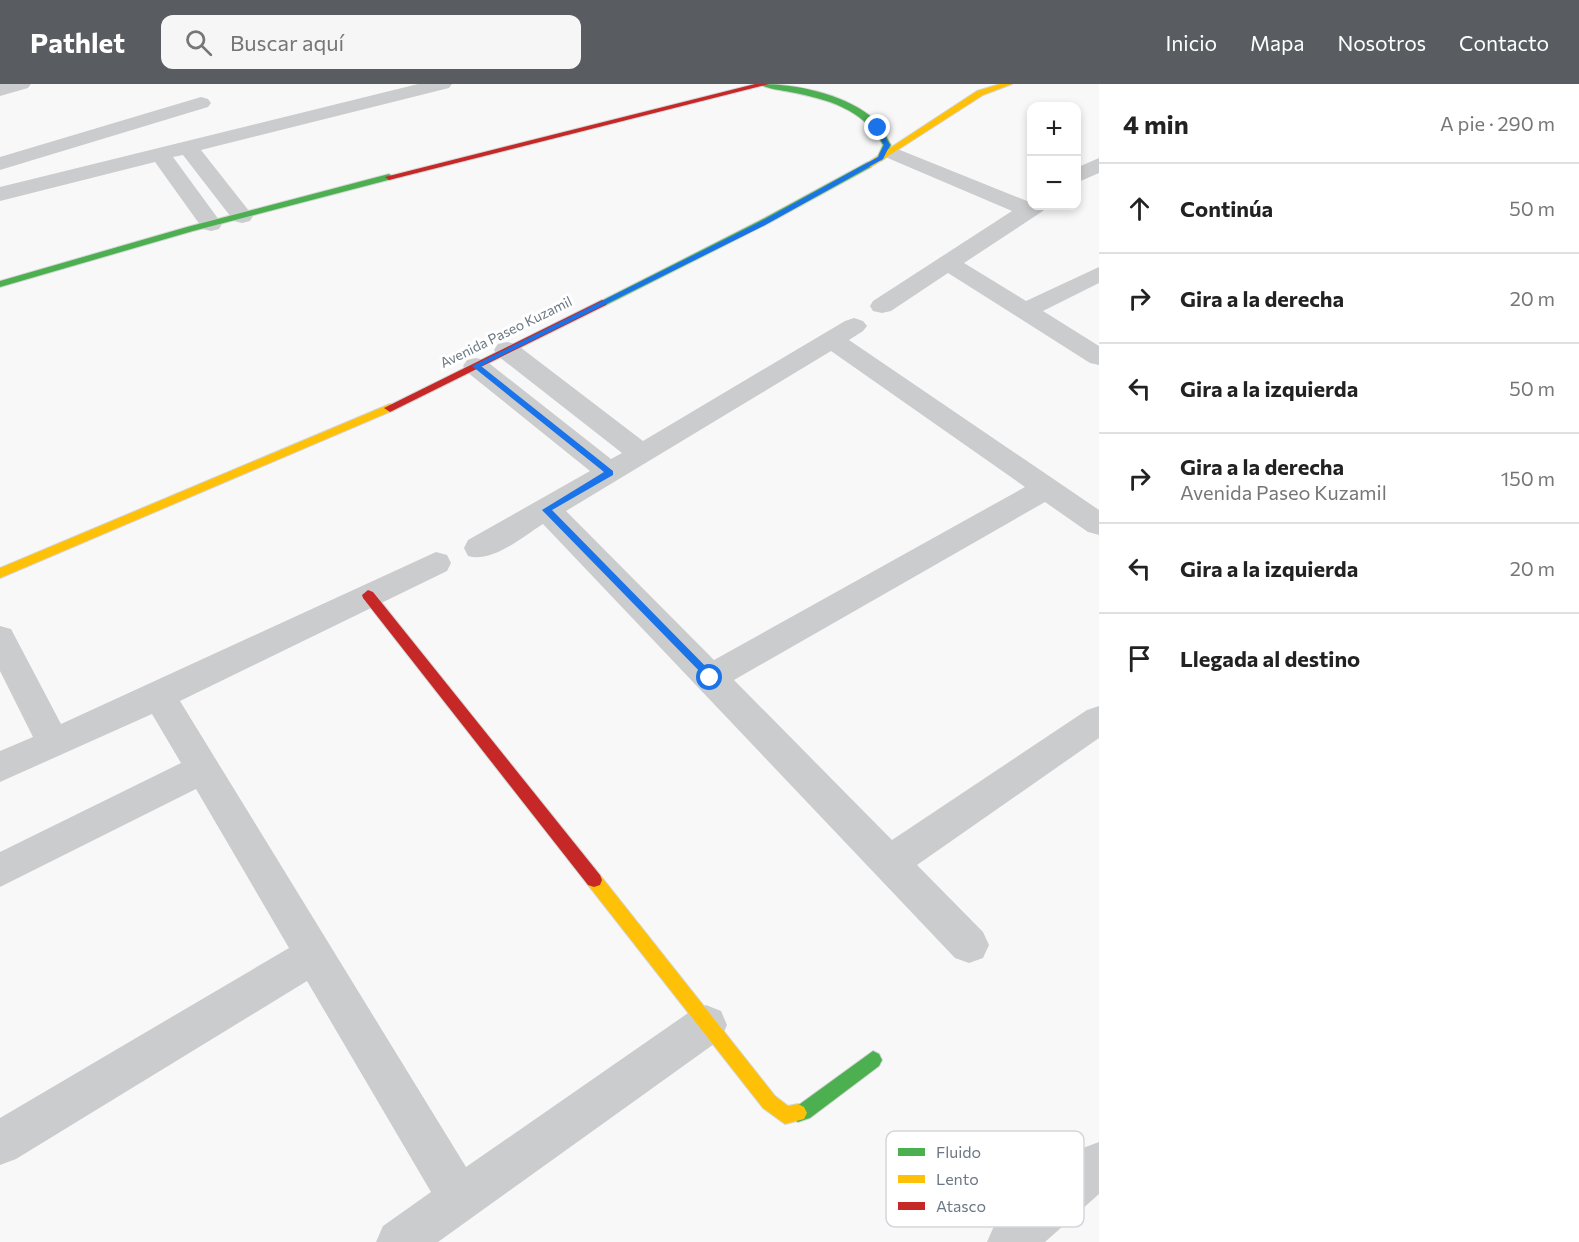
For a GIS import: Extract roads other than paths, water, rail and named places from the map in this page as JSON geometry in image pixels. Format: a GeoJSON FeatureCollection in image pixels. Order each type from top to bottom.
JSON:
{"type":"FeatureCollection","features":[{"type":"Feature","properties":{"kind":"main road"},"geometry":{"type":"LineString","coordinates":[[0,284],[211,224],[764,84],[835,102],[862,115],[878,128],[887,145],[893,150]]}},
{"type":"Feature","properties":{"kind":"main road","name":"Avenida Paseo Kuzamil"},"geometry":{"type":"LineString","coordinates":[[0,573],[384,411],[762,223],[893,150],[980,93],[1008,84]]}},
{"type":"Feature","properties":{"kind":"main road"},"geometry":{"type":"LineString","coordinates":[[368,595],[769,1102],[785,1114],[804,1112],[873,1060]]}},
{"type":"Feature","properties":{"kind":"street"},"geometry":{"type":"LineString","coordinates":[[0,90],[21,84]]}},
{"type":"Feature","properties":{"kind":"street"},"geometry":{"type":"LineString","coordinates":[[0,194],[232,135],[376,91],[442,84]]}},
{"type":"Feature","properties":{"kind":"street"},"geometry":{"type":"LineString","coordinates":[[0,165],[195,97],[232,135]]}},
{"type":"Feature","properties":{"kind":"street"},"geometry":{"type":"LineString","coordinates":[[187,146],[242,216]]}},
{"type":"Feature","properties":{"kind":"street"},"geometry":{"type":"LineString","coordinates":[[893,150],[1027,201]]}},
{"type":"Feature","properties":{"kind":"street"},"geometry":{"type":"LineString","coordinates":[[159,153],[211,224]]}},
{"type":"Feature","properties":{"kind":"street"},"geometry":{"type":"LineString","coordinates":[[1081,175],[1099,164]]}},
{"type":"Feature","properties":{"kind":"street"},"geometry":{"type":"LineString","coordinates":[[882,306],[948,263],[1027,207]]}},
{"type":"Feature","properties":{"kind":"street"},"geometry":{"type":"LineString","coordinates":[[948,263],[1099,357]]}},
{"type":"Feature","properties":{"kind":"street"},"geometry":{"type":"LineString","coordinates":[[1024,311],[1099,274]]}},
{"type":"Feature","properties":{"kind":"street"},"geometry":{"type":"LineString","coordinates":[[479,548],[610,473],[843,333],[1046,488],[1099,525]]}},
{"type":"Feature","properties":{"kind":"street"},"geometry":{"type":"LineString","coordinates":[[507,350],[642,454]]}},
{"type":"Feature","properties":{"kind":"street"},"geometry":{"type":"LineString","coordinates":[[476,366],[610,473]]}},
{"type":"Feature","properties":{"kind":"street"},"geometry":{"type":"LineString","coordinates":[[710,678],[1046,488]]}},
{"type":"Feature","properties":{"kind":"street"},"geometry":{"type":"LineString","coordinates":[[547,510],[969,945]]}},
{"type":"Feature","properties":{"kind":"street"},"geometry":{"type":"LineString","coordinates":[[0,767],[159,696],[436,563]]}},
{"type":"Feature","properties":{"kind":"street"},"geometry":{"type":"LineString","coordinates":[[0,638],[54,744]]}},
{"type":"Feature","properties":{"kind":"street"},"geometry":{"type":"LineString","coordinates":[[159,696],[460,1199]]}},
{"type":"Feature","properties":{"kind":"street"},"geometry":{"type":"LineString","coordinates":[[890,863],[1099,720]]}},
{"type":"Feature","properties":{"kind":"street"},"geometry":{"type":"LineString","coordinates":[[0,870],[203,769]]}},
{"type":"Feature","properties":{"kind":"street"},"geometry":{"type":"LineString","coordinates":[[0,1143],[314,955]]}},
{"type":"Feature","properties":{"kind":"street"},"geometry":{"type":"LineString","coordinates":[[399,1242],[706,1025]]}},
{"type":"Feature","properties":{"kind":"street"},"geometry":{"type":"LineString","coordinates":[[1084,1177],[1099,1164]]}},
{"type":"Feature","properties":{"kind":"street"},"geometry":{"type":"LineString","coordinates":[[1010,1242],[1027,1227]]}}]}
